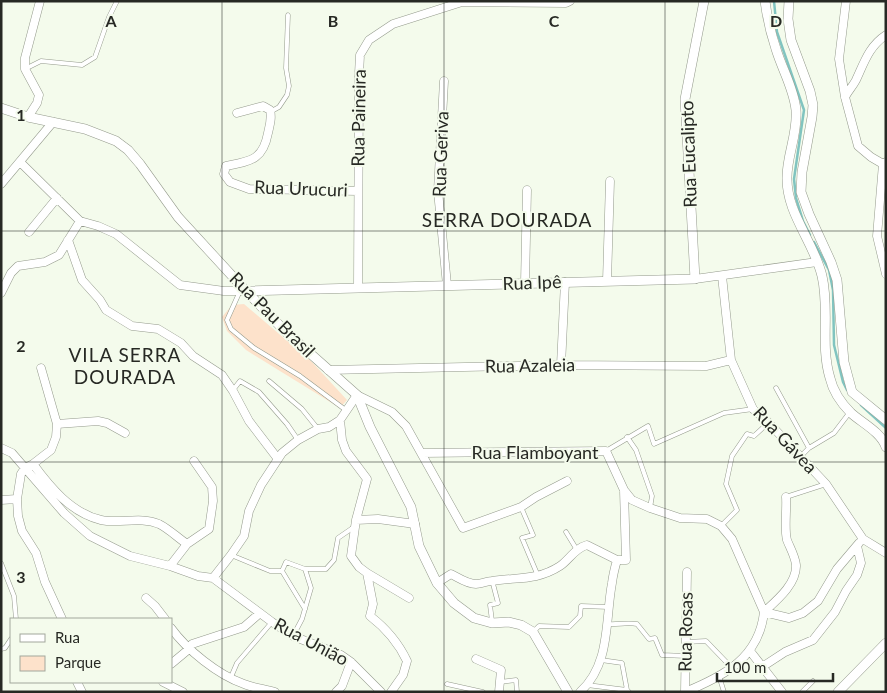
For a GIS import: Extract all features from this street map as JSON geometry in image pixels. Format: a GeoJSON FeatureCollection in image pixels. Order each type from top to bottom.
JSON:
{"type":"FeatureCollection","features":[{"type":"Feature","properties":{"kind":"street"},"geometry":{"type":"LineString","coordinates":[[28,117],[37,104],[39,95],[25,69],[25,58],[40,1]]}},
{"type":"Feature","properties":{"kind":"street","name":"Rua Paineira"},"geometry":{"type":"LineString","coordinates":[[358,288],[360,55],[369,40],[393,24],[462,2],[566,3],[570,1]]}},
{"type":"Feature","properties":{"kind":"street","name":"Rua Eucalipto"},"geometry":{"type":"LineString","coordinates":[[695,279],[686,99],[704,1]]}},
{"type":"Feature","properties":{"kind":"street"},"geometry":{"type":"LineString","coordinates":[[765,1],[776,48],[796,110],[786,178],[788,195],[822,276],[825,295],[826,355],[830,378],[837,396],[850,412],[884,442],[886,447]]}},
{"type":"Feature","properties":{"kind":"street"},"geometry":{"type":"LineString","coordinates":[[788,1],[791,40],[810,91],[813,105],[802,172],[801,192],[837,280],[843,355],[852,392],[886,420]]}},
{"type":"Feature","properties":{"kind":"street"},"geometry":{"type":"LineString","coordinates":[[846,1],[839,60],[845,97],[858,146],[871,157],[884,163],[877,236],[886,274]]}},
{"type":"Feature","properties":{"kind":"street"},"geometry":{"type":"LineString","coordinates":[[845,97],[855,81],[861,65],[876,42],[886,35]]}},
{"type":"Feature","properties":{"kind":"street","name":"Rua Geriva"},"geometry":{"type":"LineString","coordinates":[[444,81],[438,191],[447,286]]}},
{"type":"Feature","properties":{"kind":"street"},"geometry":{"type":"LineString","coordinates":[[237,113],[263,106],[270,110],[270,112]]}},
{"type":"Feature","properties":{"kind":"street","name":"Rua Pau Brasil"},"geometry":{"type":"LineString","coordinates":[[1,108],[28,117],[85,129],[116,141],[128,150],[178,216],[243,291],[357,395],[392,412],[406,426],[463,528],[521,507]]}},
{"type":"Feature","properties":{"kind":"street","name":"Rua Urucuri"},"geometry":{"type":"LineString","coordinates":[[270,112],[272,117],[267,142],[261,154],[254,159],[226,166],[224,174],[230,182],[249,189],[358,191]]}},
{"type":"Feature","properties":{"kind":"street"},"geometry":{"type":"LineString","coordinates":[[1,184],[53,122]]}},
{"type":"Feature","properties":{"kind":"street"},"geometry":{"type":"LineString","coordinates":[[20,162],[80,221],[116,234],[180,285],[243,291]]}},
{"type":"Feature","properties":{"kind":"street"},"geometry":{"type":"LineString","coordinates":[[607,281],[610,181]]}},
{"type":"Feature","properties":{"kind":"street"},"geometry":{"type":"LineString","coordinates":[[525,283],[527,190]]}},
{"type":"Feature","properties":{"kind":"street"},"geometry":{"type":"LineString","coordinates":[[29,232],[57,198]]}},
{"type":"Feature","properties":{"kind":"street"},"geometry":{"type":"LineString","coordinates":[[1,293],[10,273],[18,266],[45,262],[59,255],[80,221]]}},
{"type":"Feature","properties":{"kind":"street"},"geometry":{"type":"LineString","coordinates":[[68,240],[82,280],[100,300],[106,310],[132,326],[158,329],[222,375],[233,391],[249,422],[278,459]]}},
{"type":"Feature","properties":{"kind":"street","name":"Rua Ipê"},"geometry":{"type":"LineString","coordinates":[[243,291],[695,279],[817,262]]}},
{"type":"Feature","properties":{"kind":"street","name":"Rua Gávea"},"geometry":{"type":"LineString","coordinates":[[722,276],[731,360],[753,409],[768,422],[826,484],[863,538],[886,553]]}},
{"type":"Feature","properties":{"kind":"street"},"geometry":{"type":"LineString","coordinates":[[561,365],[565,282]]}},
{"type":"Feature","properties":{"kind":"street","name":"Rua Azaleia"},"geometry":{"type":"LineString","coordinates":[[328,370],[561,365],[706,366],[731,360]]}},
{"type":"Feature","properties":{"kind":"street"},"geometry":{"type":"LineString","coordinates":[[41,368],[57,424],[56,437],[51,450],[33,464],[24,468],[21,474],[17,499],[18,516],[22,531],[36,553],[45,582],[62,618]]}},
{"type":"Feature","properties":{"kind":"street"},"geometry":{"type":"LineString","coordinates":[[1,448],[12,453],[75,525],[90,536],[130,556],[170,566],[198,576],[213,578],[244,536],[249,511],[261,485],[282,453],[298,440],[340,420],[357,395]]}},
{"type":"Feature","properties":{"kind":"street"},"geometry":{"type":"LineString","coordinates":[[357,395],[370,427],[411,507],[419,546],[437,583],[454,603],[474,618],[492,623],[509,622],[521,625],[533,632],[568,692]]}},
{"type":"Feature","properties":{"kind":"street"},"geometry":{"type":"LineString","coordinates":[[340,420],[342,440],[346,451],[367,479],[355,523],[351,556],[359,567],[367,573],[409,598]]}},
{"type":"Feature","properties":{"kind":"street"},"geometry":{"type":"LineString","coordinates":[[57,424],[98,421],[107,423],[125,433]]}},
{"type":"Feature","properties":{"kind":"street","name":"Rua Flamboyant"},"geometry":{"type":"LineString","coordinates":[[422,453],[606,451],[624,490]]}},
{"type":"Feature","properties":{"kind":"street"},"geometry":{"type":"LineString","coordinates":[[170,566],[187,544],[209,529],[213,501],[212,488],[194,462]]}},
{"type":"Feature","properties":{"kind":"street"},"geometry":{"type":"LineString","coordinates":[[33,464],[51,488],[70,504],[90,516],[102,520],[145,521],[158,524],[187,544]]}},
{"type":"Feature","properties":{"kind":"street"},"geometry":{"type":"LineString","coordinates":[[521,507],[536,496],[567,481]]}},
{"type":"Feature","properties":{"kind":"street"},"geometry":{"type":"LineString","coordinates":[[437,583],[451,574],[465,582],[476,584],[492,580],[516,580],[538,576],[560,566],[577,550],[587,545],[617,560],[626,560],[624,490]]}},
{"type":"Feature","properties":{"kind":"street"},"geometry":{"type":"LineString","coordinates":[[624,490],[632,500],[650,508],[680,518],[707,519],[721,526],[732,539],[764,612],[763,624],[750,651],[732,668],[685,692]]}},
{"type":"Feature","properties":{"kind":"street"},"geometry":{"type":"LineString","coordinates":[[764,612],[781,596],[792,581],[796,567],[787,538],[786,497]]}},
{"type":"Feature","properties":{"kind":"street"},"geometry":{"type":"LineString","coordinates":[[1,500],[17,499]]}},
{"type":"Feature","properties":{"kind":"street"},"geometry":{"type":"LineString","coordinates":[[355,523],[378,519],[415,524]]}},
{"type":"Feature","properties":{"kind":"street"},"geometry":{"type":"LineString","coordinates":[[764,612],[789,618],[803,613],[818,601],[837,570],[863,538]]}},
{"type":"Feature","properties":{"kind":"street"},"geometry":{"type":"LineString","coordinates":[[762,667],[785,652],[813,640],[819,633],[835,612],[857,575],[861,563],[857,546]]}},
{"type":"Feature","properties":{"kind":"street"},"geometry":{"type":"LineString","coordinates":[[580,692],[587,685],[601,660],[617,560]]}},
{"type":"Feature","properties":{"kind":"street","name":"Rua Rosas"},"geometry":{"type":"LineString","coordinates":[[685,692],[687,572]]}},
{"type":"Feature","properties":{"kind":"street"},"geometry":{"type":"LineString","coordinates":[[367,573],[373,604],[370,616],[386,628],[408,661],[403,675],[391,692]]}},
{"type":"Feature","properties":{"kind":"street","name":"Rua União"},"geometry":{"type":"LineString","coordinates":[[213,578],[293,636],[341,655],[351,662],[381,692]]}},
{"type":"Feature","properties":{"kind":"street"},"geometry":{"type":"LineString","coordinates":[[146,598],[164,618]]}},
{"type":"Feature","properties":{"kind":"street"},"geometry":{"type":"LineString","coordinates":[[172,663],[189,649],[192,644],[244,627],[260,613]]}},
{"type":"Feature","properties":{"kind":"street"},"geometry":{"type":"LineString","coordinates":[[172,629],[189,649],[210,666],[243,684],[274,692]]}},
{"type":"Feature","properties":{"kind":"street"},"geometry":{"type":"LineString","coordinates":[[872,659],[886,643]]}},
{"type":"Feature","properties":{"kind":"street"},"geometry":{"type":"LineString","coordinates":[[838,692],[852,676],[886,650]]}},
{"type":"Feature","properties":{"kind":"street"},"geometry":{"type":"LineString","coordinates":[[750,651],[782,692]]}},
{"type":"Feature","properties":{"kind":"street"},"geometry":{"type":"LineString","coordinates":[[476,659],[501,670],[499,692]]}},
{"type":"Feature","properties":{"kind":"street"},"geometry":{"type":"LineString","coordinates":[[336,692],[342,686],[351,662]]}},
{"type":"Feature","properties":{"kind":"street"},"geometry":{"type":"LineString","coordinates":[[165,683],[183,692]]}},
{"type":"Feature","properties":{"kind":"lane"},"geometry":{"type":"LineString","coordinates":[[25,69],[41,61],[82,65],[95,57],[109,17],[117,1]]}},
{"type":"Feature","properties":{"kind":"lane"},"geometry":{"type":"LineString","coordinates":[[270,112],[279,107],[287,95],[289,86],[286,68],[288,15]]}},
{"type":"Feature","properties":{"kind":"lane"},"geometry":{"type":"LineString","coordinates":[[243,291],[226,320],[231,329],[254,348],[300,376],[347,411]]}},
{"type":"Feature","properties":{"kind":"lane"},"geometry":{"type":"LineString","coordinates":[[233,391],[240,381],[259,392],[287,424],[298,440]]}},
{"type":"Feature","properties":{"kind":"lane"},"geometry":{"type":"LineString","coordinates":[[269,381],[302,409],[318,429]]}},
{"type":"Feature","properties":{"kind":"lane"},"geometry":{"type":"LineString","coordinates":[[776,388],[809,448]]}},
{"type":"Feature","properties":{"kind":"lane"},"geometry":{"type":"LineString","coordinates":[[606,451],[648,426],[654,444],[724,413],[753,409]]}},
{"type":"Feature","properties":{"kind":"lane"},"geometry":{"type":"LineString","coordinates":[[800,457],[809,448],[834,433],[850,412]]}},
{"type":"Feature","properties":{"kind":"lane"},"geometry":{"type":"LineString","coordinates":[[721,526],[737,510],[726,484],[732,456],[747,434],[754,436],[768,422]]}},
{"type":"Feature","properties":{"kind":"lane"},"geometry":{"type":"LineString","coordinates":[[627,437],[636,450],[652,496],[650,508]]}},
{"type":"Feature","properties":{"kind":"lane"},"geometry":{"type":"LineString","coordinates":[[786,497],[826,484]]}},
{"type":"Feature","properties":{"kind":"lane"},"geometry":{"type":"LineString","coordinates":[[521,507],[532,535],[522,538],[538,576]]}},
{"type":"Feature","properties":{"kind":"lane"},"geometry":{"type":"LineString","coordinates":[[282,571],[286,562],[305,569],[326,569],[334,560],[338,538],[355,523]]}},
{"type":"Feature","properties":{"kind":"lane"},"geometry":{"type":"LineString","coordinates":[[566,532],[577,550]]}},
{"type":"Feature","properties":{"kind":"lane"},"geometry":{"type":"LineString","coordinates":[[231,556],[270,570],[282,571]]}},
{"type":"Feature","properties":{"kind":"lane"},"geometry":{"type":"LineString","coordinates":[[1,563],[14,596],[16,618]]}},
{"type":"Feature","properties":{"kind":"lane"},"geometry":{"type":"LineString","coordinates":[[293,636],[305,609],[311,588],[305,569]]}},
{"type":"Feature","properties":{"kind":"lane"},"geometry":{"type":"LineString","coordinates":[[282,571],[305,609]]}},
{"type":"Feature","properties":{"kind":"lane"},"geometry":{"type":"LineString","coordinates":[[492,580],[498,603],[490,605],[492,623]]}},
{"type":"Feature","properties":{"kind":"lane"},"geometry":{"type":"LineString","coordinates":[[533,632],[539,626],[569,627],[580,616],[581,606],[609,607]]}},
{"type":"Feature","properties":{"kind":"lane"},"geometry":{"type":"LineString","coordinates":[[231,677],[237,663],[272,622]]}},
{"type":"Feature","properties":{"kind":"lane"},"geometry":{"type":"LineString","coordinates":[[607,624],[616,625],[626,622],[637,624],[649,639],[655,638],[662,655],[686,656]]}},
{"type":"Feature","properties":{"kind":"lane"},"geometry":{"type":"LineString","coordinates":[[1,649],[5,648],[10,640]]}},
{"type":"Feature","properties":{"kind":"lane"},"geometry":{"type":"LineString","coordinates":[[686,642],[706,641],[732,668]]}},
{"type":"Feature","properties":{"kind":"lane"},"geometry":{"type":"LineString","coordinates":[[587,685],[628,691],[622,663],[601,660]]}},
{"type":"Feature","properties":{"kind":"lane"},"geometry":{"type":"LineString","coordinates":[[719,676],[724,692]]}},
{"type":"Feature","properties":{"kind":"lane"},"geometry":{"type":"LineString","coordinates":[[500,682],[516,680],[517,692]]}},
{"type":"Feature","properties":{"kind":"lane"},"geometry":{"type":"LineString","coordinates":[[802,692],[813,681]]}},
{"type":"Feature","properties":{"kind":"lane"},"geometry":{"type":"LineString","coordinates":[[447,684],[483,692]]}},
{"type":"Feature","properties":{"kind":"green space"},"geometry":{"type":"Polygon","coordinates":[[[244,304],[312,362],[347,400],[340,408],[246,350],[227,331],[222,317],[232,305],[244,304]]]}},
{"type":"Feature","properties":{"kind":"waterway"},"geometry":{"type":"LineString","coordinates":[[774,1],[777,32],[804,110],[794,179],[796,198],[803,221],[810,235]]}},
{"type":"Feature","properties":{"kind":"waterway"},"geometry":{"type":"LineString","coordinates":[[814,242],[829,270],[833,290],[834,345],[843,382],[847,390]]}},
{"type":"Feature","properties":{"kind":"waterway"},"geometry":{"type":"LineString","coordinates":[[861,405],[886,428]]}},
{"type":"Feature","properties":{"kind":"district","name":"SERRA DOURADA"},"geometry":{"type":"Point","coordinates":[507,220]}},
{"type":"Feature","properties":{"kind":"district","name":"VILA SERRA DOURADA"},"geometry":{"type":"Point","coordinates":[125,366]}}]}
